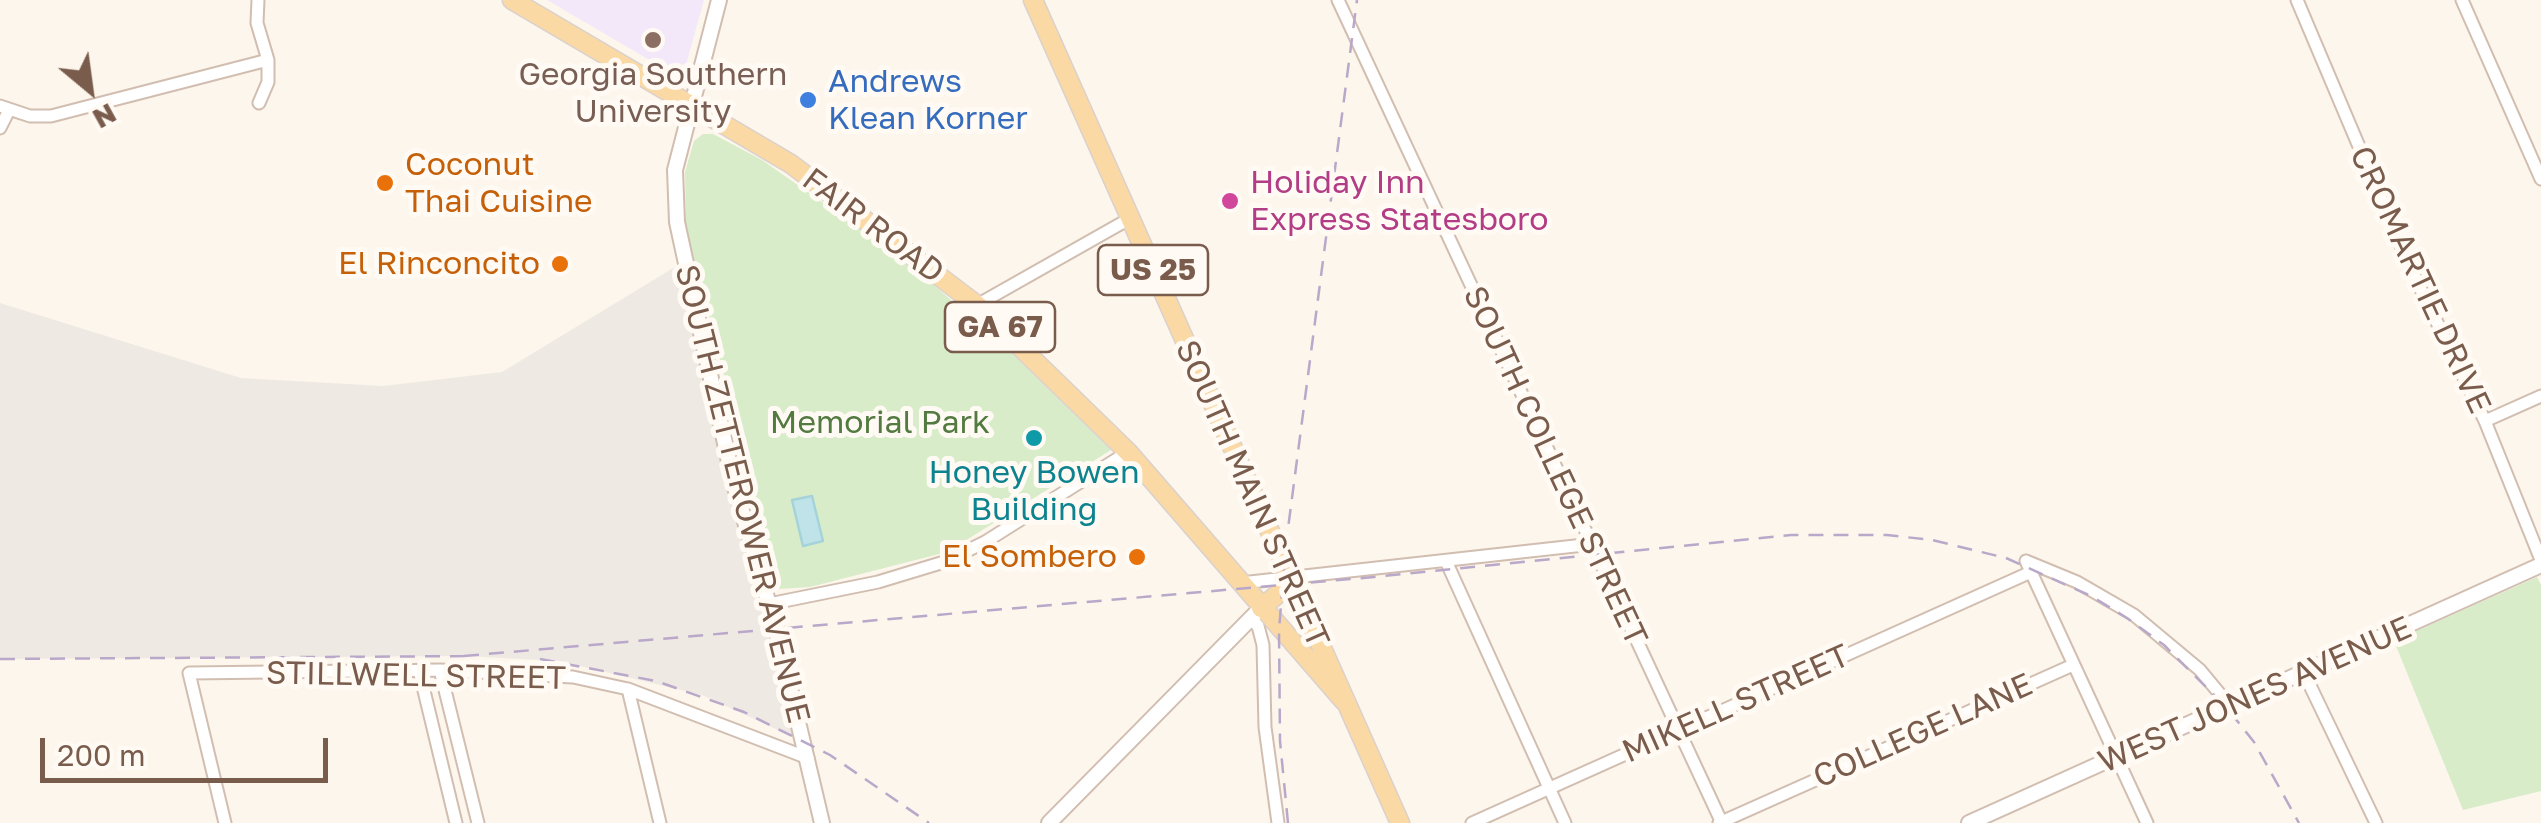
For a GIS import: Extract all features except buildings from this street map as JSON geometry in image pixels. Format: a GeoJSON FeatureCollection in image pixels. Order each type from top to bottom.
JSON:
{"type":"FeatureCollection","features":[{"type":"Feature","properties":{"kind":"main road","name":"FAIR ROAD"},"geometry":{"type":"LineString","coordinates":[[512,0],[791,164],[977,304],[1128,452],[1241,583],[1256,613]]}},
{"type":"Feature","properties":{"kind":"main road","name":"SOUTH MAIN STREET"},"geometry":{"type":"LineString","coordinates":[[1033,0],[1400,823]]}},
{"type":"Feature","properties":{"kind":"main road"},"geometry":{"type":"LineString","coordinates":[[1256,613],[1290,580]]}},
{"type":"Feature","properties":{"kind":"main road","name":"GA 67"},"geometry":{"type":"LineString","coordinates":[[1256,613],[1344,701]]}},
{"type":"Feature","properties":{"kind":"street"},"geometry":{"type":"LineString","coordinates":[[258,0],[255,13],[268,60],[268,82],[259,103]]}},
{"type":"Feature","properties":{"kind":"street","name":"SOUTH ZETTEROWER AVENUE"},"geometry":{"type":"LineString","coordinates":[[719,0],[675,170],[680,243],[732,480],[769,604],[822,823]]}},
{"type":"Feature","properties":{"kind":"street","name":"SOUTH COLLEGE STREET"},"geometry":{"type":"LineString","coordinates":[[1338,0],[1721,823]]}},
{"type":"Feature","properties":{"kind":"street","name":"CROMARTIE DRIVE"},"geometry":{"type":"LineString","coordinates":[[2297,0],[2410,267],[2485,421],[2541,563]]}},
{"type":"Feature","properties":{"kind":"street"},"geometry":{"type":"LineString","coordinates":[[2462,0],[2541,179]]}},
{"type":"Feature","properties":{"kind":"street"},"geometry":{"type":"LineString","coordinates":[[0,128],[4,109],[30,116],[68,112],[268,60]]}},
{"type":"Feature","properties":{"kind":"street"},"geometry":{"type":"LineString","coordinates":[[977,304],[1129,219]]}},
{"type":"Feature","properties":{"kind":"street"},"geometry":{"type":"LineString","coordinates":[[2485,421],[2541,396]]}},
{"type":"Feature","properties":{"kind":"street"},"geometry":{"type":"LineString","coordinates":[[769,604],[878,582],[944,562],[985,542],[1128,452]]}},
{"type":"Feature","properties":{"kind":"street"},"geometry":{"type":"LineString","coordinates":[[1241,583],[1593,544]]}},
{"type":"Feature","properties":{"kind":"street"},"geometry":{"type":"LineString","coordinates":[[1446,562],[1565,823]]}},
{"type":"Feature","properties":{"kind":"street","name":"WEST JONES AVENUE"},"geometry":{"type":"LineString","coordinates":[[1969,823],[2541,563]]}},
{"type":"Feature","properties":{"kind":"street"},"geometry":{"type":"LineString","coordinates":[[2029,566],[2147,823]]}},
{"type":"Feature","properties":{"kind":"street"},"geometry":{"type":"LineString","coordinates":[[2029,566],[2078,582],[2134,615],[2200,670],[2230,705]]}},
{"type":"Feature","properties":{"kind":"street","name":"MIKELL STREET"},"geometry":{"type":"LineString","coordinates":[[1472,823],[2000,585],[2029,566]]}},
{"type":"Feature","properties":{"kind":"street"},"geometry":{"type":"LineString","coordinates":[[1049,823],[1256,613]]}},
{"type":"Feature","properties":{"kind":"street"},"geometry":{"type":"LineString","coordinates":[[1256,613],[1263,645],[1265,727],[1278,823]]}},
{"type":"Feature","properties":{"kind":"street","name":"COLLEGE LANE"},"geometry":{"type":"LineString","coordinates":[[1721,823],[2073,665]]}},
{"type":"Feature","properties":{"kind":"street"},"geometry":{"type":"LineString","coordinates":[[420,670],[456,823]]}},
{"type":"Feature","properties":{"kind":"street"},"geometry":{"type":"LineString","coordinates":[[440,670],[478,823]]}},
{"type":"Feature","properties":{"kind":"street","name":"STILLWELL STREET"},"geometry":{"type":"LineString","coordinates":[[225,823],[189,673],[522,672],[628,689],[808,758]]}},
{"type":"Feature","properties":{"kind":"street"},"geometry":{"type":"LineString","coordinates":[[2304,673],[2376,823]]}},
{"type":"Feature","properties":{"kind":"street"},"geometry":{"type":"LineString","coordinates":[[628,689],[660,823]]}},
{"type":"Feature","properties":{"kind":"shaded area","name":"Georgia Southern University"},"geometry":{"type":"Polygon","coordinates":[[[547,0],[704,0],[682,79],[547,0]]]}},
{"type":"Feature","properties":{"kind":"shaded area"},"geometry":{"type":"Polygon","coordinates":[[[683,262],[804,742],[702,695],[559,661],[464,656],[0,659],[0,303],[241,378],[383,386],[502,372],[683,262]]]}},
{"type":"Feature","properties":{"kind":"green space","name":"Memorial Park"},"geometry":{"type":"Polygon","coordinates":[[[703,134],[713,134],[762,160],[902,258],[998,340],[1111,450],[947,552],[810,587],[779,589],[686,227],[685,172],[694,141],[703,134]]]}},
{"type":"Feature","properties":{"kind":"green space"},"geometry":{"type":"Polygon","coordinates":[[[2537,577],[2541,585],[2541,791],[2463,810],[2394,641],[2537,577]]]}},
{"type":"Feature","properties":{"kind":"water"},"geometry":{"type":"Polygon","coordinates":[[[812,496],[823,541],[803,546],[792,500],[812,496]]]}},
{"type":"Feature","properties":{"kind":"railway"},"geometry":{"type":"LineString","coordinates":[[1288,823],[1280,741],[1279,630],[1286,544],[1357,0]]}},
{"type":"Feature","properties":{"kind":"railway"},"geometry":{"type":"LineString","coordinates":[[464,656],[1374,577],[1791,535],[1887,535],[1932,540],[2006,558],[2091,596],[2127,618],[2164,645],[2226,707],[2254,742],[2299,823]]}},
{"type":"Feature","properties":{"kind":"railway"},"geometry":{"type":"LineString","coordinates":[[0,659],[475,656]]}},
{"type":"Feature","properties":{"kind":"railway"},"geometry":{"type":"LineString","coordinates":[[540,659],[656,681],[744,712],[830,755],[929,823]]}},
{"type":"Feature","properties":{"kind":"place","name":"Georgia Southern University"},"geometry":{"type":"Point","coordinates":[653,40]}},
{"type":"Feature","properties":{"kind":"place","name":"Andrews Klean Korner"},"geometry":{"type":"Point","coordinates":[808,100]}},
{"type":"Feature","properties":{"kind":"place","name":"Coconut Thai Cuisine"},"geometry":{"type":"Point","coordinates":[385,183]}},
{"type":"Feature","properties":{"kind":"place","name":"Holiday Inn Express Statesboro"},"geometry":{"type":"Point","coordinates":[1230,201]}},
{"type":"Feature","properties":{"kind":"place","name":"El Rinconcito"},"geometry":{"type":"Point","coordinates":[560,264]}},
{"type":"Feature","properties":{"kind":"place","name":"Honey Bowen Building"},"geometry":{"type":"Point","coordinates":[1034,438]}},
{"type":"Feature","properties":{"kind":"place","name":"El Sombero"},"geometry":{"type":"Point","coordinates":[1137,557]}}]}
